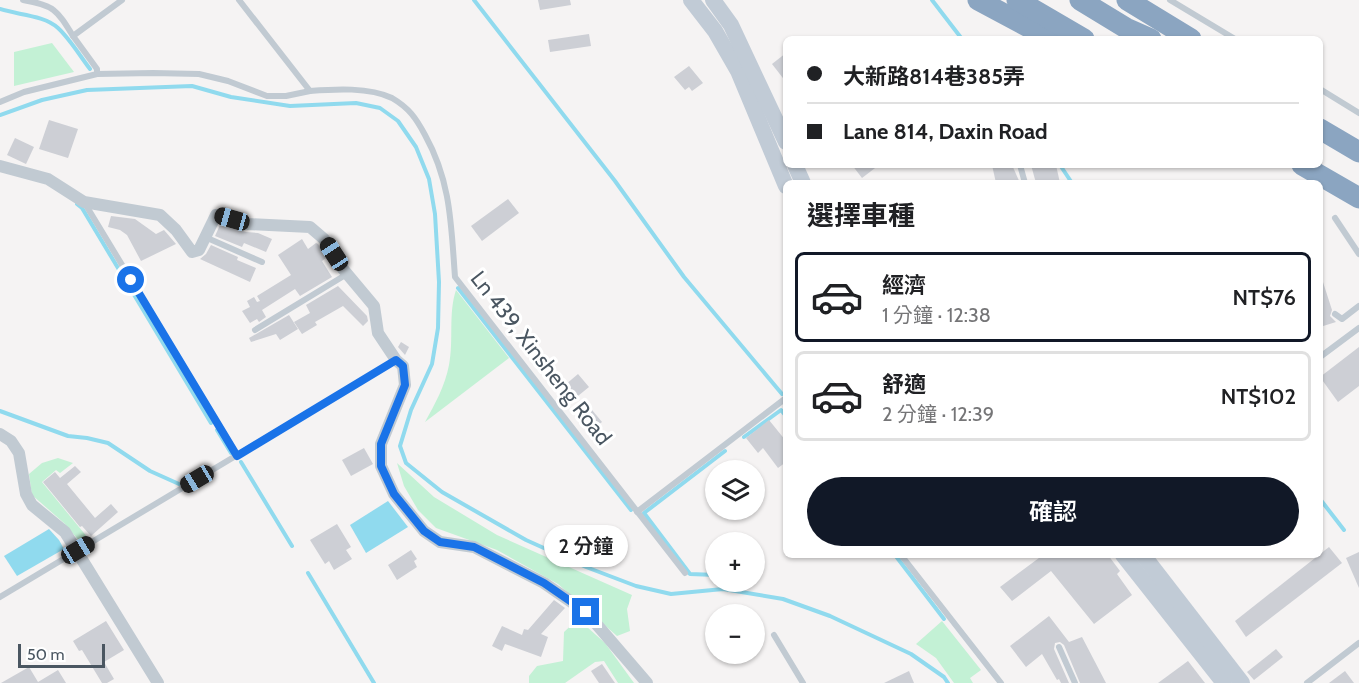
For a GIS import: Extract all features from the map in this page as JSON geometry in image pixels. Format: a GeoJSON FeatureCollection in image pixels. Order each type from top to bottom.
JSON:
{"type":"FeatureCollection","features":[{"type":"Feature","properties":{"kind":"highway"},"geometry":{"type":"LineString","coordinates":[[978,0],[1045,36]]}},
{"type":"Feature","properties":{"kind":"highway"},"geometry":{"type":"LineString","coordinates":[[1017,0],[1079,36]]}},
{"type":"Feature","properties":{"kind":"highway"},"geometry":{"type":"LineString","coordinates":[[1080,0],[1126,28],[1144,36]]}},
{"type":"Feature","properties":{"kind":"highway"},"geometry":{"type":"LineString","coordinates":[[1127,0],[1186,36]]}},
{"type":"Feature","properties":{"kind":"highway"},"geometry":{"type":"LineString","coordinates":[[1323,131],[1359,152]]}},
{"type":"Feature","properties":{"kind":"highway"},"geometry":{"type":"LineString","coordinates":[[1307,168],[1359,198]]}},
{"type":"Feature","properties":{"kind":"main road"},"geometry":{"type":"LineString","coordinates":[[691,0],[715,31],[738,71],[783,180]]}},
{"type":"Feature","properties":{"kind":"main road"},"geometry":{"type":"LineString","coordinates":[[712,0],[731,25],[783,136]]}},
{"type":"Feature","properties":{"kind":"main road"},"geometry":{"type":"LineString","coordinates":[[1125,558],[1224,683]]}},
{"type":"Feature","properties":{"kind":"main road"},"geometry":{"type":"LineString","coordinates":[[1145,558],[1242,683]]}},
{"type":"Feature","properties":{"kind":"street"},"geometry":{"type":"LineString","coordinates":[[0,166],[48,179],[84,202],[160,215],[176,230],[192,252],[200,250],[216,215],[248,224],[310,227],[324,239],[347,274],[374,306],[378,333],[396,360],[403,366],[405,385],[381,444],[381,466],[394,494],[424,531],[440,542],[474,547],[544,583],[586,612],[647,683]]}},
{"type":"Feature","properties":{"kind":"street"},"geometry":{"type":"LineString","coordinates":[[0,434],[12,441],[20,453],[26,494],[32,505],[65,532],[78,550],[158,683]]}},
{"type":"Feature","properties":{"kind":"lane"},"geometry":{"type":"LineString","coordinates":[[23,0],[44,3],[59,13],[97,69],[97,75]]}},
{"type":"Feature","properties":{"kind":"lane"},"geometry":{"type":"LineString","coordinates":[[74,36],[122,0]]}},
{"type":"Feature","properties":{"kind":"lane"},"geometry":{"type":"LineString","coordinates":[[239,0],[310,91]]}},
{"type":"Feature","properties":{"kind":"lane"},"geometry":{"type":"LineString","coordinates":[[1170,0],[1230,36]]}},
{"type":"Feature","properties":{"kind":"lane","name":"Ln 439, Xinsheng Road"},"geometry":{"type":"LineString","coordinates":[[0,102],[24,92],[97,75],[153,73],[199,75],[228,81],[267,96],[286,96],[331,89],[359,90],[390,98],[413,113],[433,149],[445,181],[451,221],[455,277],[684,573]]}},
{"type":"Feature","properties":{"kind":"lane"},"geometry":{"type":"LineString","coordinates":[[1323,91],[1359,113]]}},
{"type":"Feature","properties":{"kind":"lane"},"geometry":{"type":"LineString","coordinates":[[84,202],[237,456]]}},
{"type":"Feature","properties":{"kind":"lane"},"geometry":{"type":"LineString","coordinates":[[1335,218],[1359,254]]}},
{"type":"Feature","properties":{"kind":"lane"},"geometry":{"type":"LineString","coordinates":[[205,237],[262,262]]}},
{"type":"Feature","properties":{"kind":"lane"},"geometry":{"type":"LineString","coordinates":[[1351,243],[1359,242]]}},
{"type":"Feature","properties":{"kind":"lane"},"geometry":{"type":"LineString","coordinates":[[255,330],[347,274]]}},
{"type":"Feature","properties":{"kind":"lane"},"geometry":{"type":"LineString","coordinates":[[1335,314],[1342,319],[1359,306]]}},
{"type":"Feature","properties":{"kind":"lane"},"geometry":{"type":"LineString","coordinates":[[1323,355],[1359,328]]}},
{"type":"Feature","properties":{"kind":"lane"},"geometry":{"type":"LineString","coordinates":[[0,597],[396,360]]}},
{"type":"Feature","properties":{"kind":"lane"},"geometry":{"type":"LineString","coordinates":[[637,512],[783,403]]}},
{"type":"Feature","properties":{"kind":"lane"},"geometry":{"type":"LineString","coordinates":[[903,558],[1001,683]]}},
{"type":"Feature","properties":{"kind":"lane"},"geometry":{"type":"LineString","coordinates":[[774,635],[803,683]]}},
{"type":"Feature","properties":{"kind":"lane"},"geometry":{"type":"LineString","coordinates":[[1307,683],[1359,643]]}},
{"type":"Feature","properties":{"kind":"lane"},"geometry":{"type":"LineString","coordinates":[[1059,647],[1076,683]]}},
{"type":"Feature","properties":{"kind":"green space"},"geometry":{"type":"Polygon","coordinates":[[[52,43],[74,72],[14,86],[14,52],[52,43]]]}},
{"type":"Feature","properties":{"kind":"green space"},"geometry":{"type":"Polygon","coordinates":[[[456,290],[509,358],[425,422],[447,373],[452,308],[456,290]]]}},
{"type":"Feature","properties":{"kind":"green space"},"geometry":{"type":"Polygon","coordinates":[[[58,458],[73,463],[60,473],[56,470],[42,482],[88,538],[81,543],[64,523],[32,495],[29,474],[42,463],[58,458]]]}},
{"type":"Feature","properties":{"kind":"green space"},"geometry":{"type":"Polygon","coordinates":[[[397,463],[434,497],[497,535],[632,595],[627,609],[630,631],[617,636],[558,584],[497,550],[436,528],[418,510],[404,486],[397,463]]]}},
{"type":"Feature","properties":{"kind":"green space"},"geometry":{"type":"Polygon","coordinates":[[[578,619],[605,643],[634,683],[618,683],[604,661],[595,662],[565,683],[529,683],[529,676],[537,666],[563,661],[564,632],[578,619]]]}},
{"type":"Feature","properties":{"kind":"green space"},"geometry":{"type":"Polygon","coordinates":[[[942,621],[981,670],[970,678],[973,683],[954,683],[936,658],[916,644],[942,621]]]}},
{"type":"Feature","properties":{"kind":"water"},"geometry":{"type":"Polygon","coordinates":[[[388,501],[408,527],[366,553],[350,525],[388,501]]]}},
{"type":"Feature","properties":{"kind":"water"},"geometry":{"type":"Polygon","coordinates":[[[49,529],[64,549],[17,576],[4,556],[49,529]]]}},
{"type":"Feature","properties":{"kind":"building"},"geometry":{"type":"Polygon","coordinates":[[[538,0],[570,0],[571,5],[540,10],[538,0]]]}},
{"type":"Feature","properties":{"kind":"building"},"geometry":{"type":"Polygon","coordinates":[[[589,34],[591,46],[550,52],[548,40],[589,34]]]}},
{"type":"Feature","properties":{"kind":"building"},"geometry":{"type":"Polygon","coordinates":[[[783,55],[783,78],[772,64],[783,55]]]}},
{"type":"Feature","properties":{"kind":"building"},"geometry":{"type":"Polygon","coordinates":[[[689,66],[703,83],[692,91],[689,87],[685,90],[674,77],[689,66]]]}},
{"type":"Feature","properties":{"kind":"building"},"geometry":{"type":"Polygon","coordinates":[[[49,120],[78,129],[68,158],[39,149],[49,120]]]}},
{"type":"Feature","properties":{"kind":"building"},"geometry":{"type":"Polygon","coordinates":[[[15,138],[34,147],[26,164],[7,155],[15,138]]]}},
{"type":"Feature","properties":{"kind":"building"},"geometry":{"type":"Polygon","coordinates":[[[854,168],[875,168],[862,178],[854,168]]]}},
{"type":"Feature","properties":{"kind":"building"},"geometry":{"type":"Polygon","coordinates":[[[993,168],[1013,168],[1019,180],[995,180],[993,168]]]}},
{"type":"Feature","properties":{"kind":"building"},"geometry":{"type":"Polygon","coordinates":[[[1032,168],[1057,168],[1059,180],[1035,180],[1032,168]]]}},
{"type":"Feature","properties":{"kind":"building"},"geometry":{"type":"Polygon","coordinates":[[[508,199],[519,213],[482,241],[471,226],[508,199]]]}},
{"type":"Feature","properties":{"kind":"building"},"geometry":{"type":"Polygon","coordinates":[[[111,216],[135,219],[156,234],[164,230],[176,244],[141,261],[127,235],[120,230],[108,227],[111,216]]]}},
{"type":"Feature","properties":{"kind":"building"},"geometry":{"type":"Polygon","coordinates":[[[220,225],[258,233],[272,239],[266,252],[244,243],[242,247],[215,236],[220,225]]]}},
{"type":"Feature","properties":{"kind":"building"},"geometry":{"type":"Polygon","coordinates":[[[302,239],[308,249],[318,244],[326,258],[322,261],[332,277],[300,296],[295,289],[262,310],[266,317],[259,322],[257,319],[250,323],[242,311],[250,307],[247,301],[254,297],[257,302],[260,301],[257,296],[291,275],[278,255],[302,239]]]}},
{"type":"Feature","properties":{"kind":"building"},"geometry":{"type":"Polygon","coordinates":[[[211,245],[256,268],[250,282],[200,259],[211,245]]]}},
{"type":"Feature","properties":{"kind":"building"},"geometry":{"type":"Polygon","coordinates":[[[1323,282],[1332,310],[1330,316],[1336,322],[1323,326],[1323,282]]]}},
{"type":"Feature","properties":{"kind":"building"},"geometry":{"type":"Polygon","coordinates":[[[338,286],[367,316],[368,321],[363,326],[343,306],[315,322],[317,325],[302,334],[294,322],[310,313],[306,305],[338,286]]]}},
{"type":"Feature","properties":{"kind":"building"},"geometry":{"type":"Polygon","coordinates":[[[289,315],[298,329],[280,340],[276,334],[251,342],[249,338],[289,315]]]}},
{"type":"Feature","properties":{"kind":"building"},"geometry":{"type":"Polygon","coordinates":[[[401,342],[409,347],[405,355],[398,347],[401,342]]]}},
{"type":"Feature","properties":{"kind":"building"},"geometry":{"type":"Polygon","coordinates":[[[1359,347],[1359,386],[1338,402],[1323,381],[1323,375],[1359,347]]]}},
{"type":"Feature","properties":{"kind":"building"},"geometry":{"type":"Polygon","coordinates":[[[578,374],[589,387],[573,400],[567,393],[570,391],[565,385],[578,374]]]}},
{"type":"Feature","properties":{"kind":"building"},"geometry":{"type":"Polygon","coordinates":[[[592,410],[602,422],[594,428],[584,415],[592,410]]]}},
{"type":"Feature","properties":{"kind":"building"},"geometry":{"type":"Polygon","coordinates":[[[769,420],[783,437],[783,464],[778,468],[763,448],[758,453],[746,438],[769,420]]]}},
{"type":"Feature","properties":{"kind":"building"},"geometry":{"type":"Polygon","coordinates":[[[364,448],[373,464],[351,476],[342,460],[364,448]]]}},
{"type":"Feature","properties":{"kind":"building"},"geometry":{"type":"Polygon","coordinates":[[[75,466],[81,472],[67,484],[95,518],[111,504],[118,512],[91,536],[82,526],[80,527],[43,482],[55,472],[60,478],[75,466]]]}},
{"type":"Feature","properties":{"kind":"building"},"geometry":{"type":"Polygon","coordinates":[[[337,524],[351,547],[346,550],[352,559],[334,570],[329,561],[325,564],[310,540],[337,524]]]}},
{"type":"Feature","properties":{"kind":"building"},"geometry":{"type":"Polygon","coordinates":[[[1329,547],[1342,563],[1246,637],[1235,621],[1315,558],[1323,558],[1323,552],[1329,547]]]}},
{"type":"Feature","properties":{"kind":"building"},"geometry":{"type":"Polygon","coordinates":[[[411,550],[417,559],[414,561],[417,567],[397,580],[388,565],[411,550]]]}},
{"type":"Feature","properties":{"kind":"building"},"geometry":{"type":"Polygon","coordinates":[[[1359,552],[1359,588],[1346,558],[1359,552]]]}},
{"type":"Feature","properties":{"kind":"building"},"geometry":{"type":"Polygon","coordinates":[[[1039,558],[1110,558],[1120,571],[1117,574],[1132,595],[1094,624],[1051,571],[1012,601],[1000,587],[1039,558]]]}},
{"type":"Feature","properties":{"kind":"building"},"geometry":{"type":"Polygon","coordinates":[[[554,600],[565,608],[541,634],[548,637],[541,657],[505,644],[502,651],[492,646],[502,626],[522,635],[524,629],[528,630],[554,600]]]}},
{"type":"Feature","properties":{"kind":"building"},"geometry":{"type":"Polygon","coordinates":[[[1049,616],[1069,642],[1082,637],[1106,683],[1080,683],[1064,645],[1060,642],[1055,643],[1054,649],[1069,683],[1061,683],[1059,679],[1057,680],[1042,654],[1026,667],[1010,646],[1049,616]]]}},
{"type":"Feature","properties":{"kind":"building"},"geometry":{"type":"Polygon","coordinates":[[[106,621],[124,650],[104,662],[114,679],[102,683],[82,650],[79,651],[73,641],[106,621]]]}},
{"type":"Feature","properties":{"kind":"building"},"geometry":{"type":"Polygon","coordinates":[[[1276,649],[1283,657],[1254,680],[1247,672],[1276,649]]]}},
{"type":"Feature","properties":{"kind":"building"},"geometry":{"type":"Polygon","coordinates":[[[1188,661],[1205,683],[1158,683],[1188,661]]]}},
{"type":"Feature","properties":{"kind":"building"},"geometry":{"type":"Polygon","coordinates":[[[602,664],[615,683],[599,683],[591,671],[602,664]]]}},
{"type":"Feature","properties":{"kind":"building"},"geometry":{"type":"Polygon","coordinates":[[[29,667],[38,682],[58,670],[66,683],[1,683],[29,667]]]}},
{"type":"Feature","properties":{"kind":"building"},"geometry":{"type":"Polygon","coordinates":[[[909,671],[914,683],[884,683],[909,671]]]}},
{"type":"Feature","properties":{"kind":"building"},"geometry":{"type":"Polygon","coordinates":[[[1345,671],[1354,683],[1329,683],[1345,671]]]}},
{"type":"Feature","properties":{"kind":"waterway"},"geometry":{"type":"LineString","coordinates":[[474,0],[615,181],[684,277],[782,394]]}},
{"type":"Feature","properties":{"kind":"waterway"},"geometry":{"type":"LineString","coordinates":[[932,0],[960,36]]}},
{"type":"Feature","properties":{"kind":"waterway"},"geometry":{"type":"LineString","coordinates":[[0,9],[46,20],[67,37],[90,69]]}},
{"type":"Feature","properties":{"kind":"waterway"},"geometry":{"type":"LineString","coordinates":[[0,115],[42,100],[87,90],[192,86],[231,97],[290,106],[356,103],[380,108],[398,121],[416,147],[429,179],[435,214],[439,282],[438,328],[432,364],[411,410],[400,446],[406,463],[442,492],[526,540],[586,567],[636,586],[671,594],[723,589],[783,599],[830,616],[911,654],[944,677],[948,683]]}},
{"type":"Feature","properties":{"kind":"waterway"},"geometry":{"type":"LineString","coordinates":[[1062,168],[1070,180]]}},
{"type":"Feature","properties":{"kind":"waterway"},"geometry":{"type":"LineString","coordinates":[[77,204],[82,208],[211,423]]}},
{"type":"Feature","properties":{"kind":"waterway"},"geometry":{"type":"LineString","coordinates":[[458,288],[631,510]]}},
{"type":"Feature","properties":{"kind":"waterway"},"geometry":{"type":"LineString","coordinates":[[744,437],[781,410],[783,412]]}},
{"type":"Feature","properties":{"kind":"waterway"},"geometry":{"type":"LineString","coordinates":[[0,411],[68,436],[108,443],[150,471],[179,484]]}},
{"type":"Feature","properties":{"kind":"waterway"},"geometry":{"type":"LineString","coordinates":[[217,430],[231,453]]}},
{"type":"Feature","properties":{"kind":"waterway"},"geometry":{"type":"LineString","coordinates":[[705,575],[690,574],[644,513],[725,451]]}},
{"type":"Feature","properties":{"kind":"waterway"},"geometry":{"type":"LineString","coordinates":[[241,462],[292,546]]}},
{"type":"Feature","properties":{"kind":"waterway"},"geometry":{"type":"LineString","coordinates":[[1323,503],[1344,530]]}},
{"type":"Feature","properties":{"kind":"waterway"},"geometry":{"type":"LineString","coordinates":[[897,558],[944,619]]}},
{"type":"Feature","properties":{"kind":"waterway"},"geometry":{"type":"LineString","coordinates":[[308,573],[374,683]]}},
{"type":"Feature","properties":{"kind":"route"},"geometry":{"type":"LineString","coordinates":[[131,280],[237,456],[396,360],[403,366],[405,385],[381,444],[381,466],[394,494],[424,531],[440,542],[474,547],[544,583],[586,612]]}}]}
